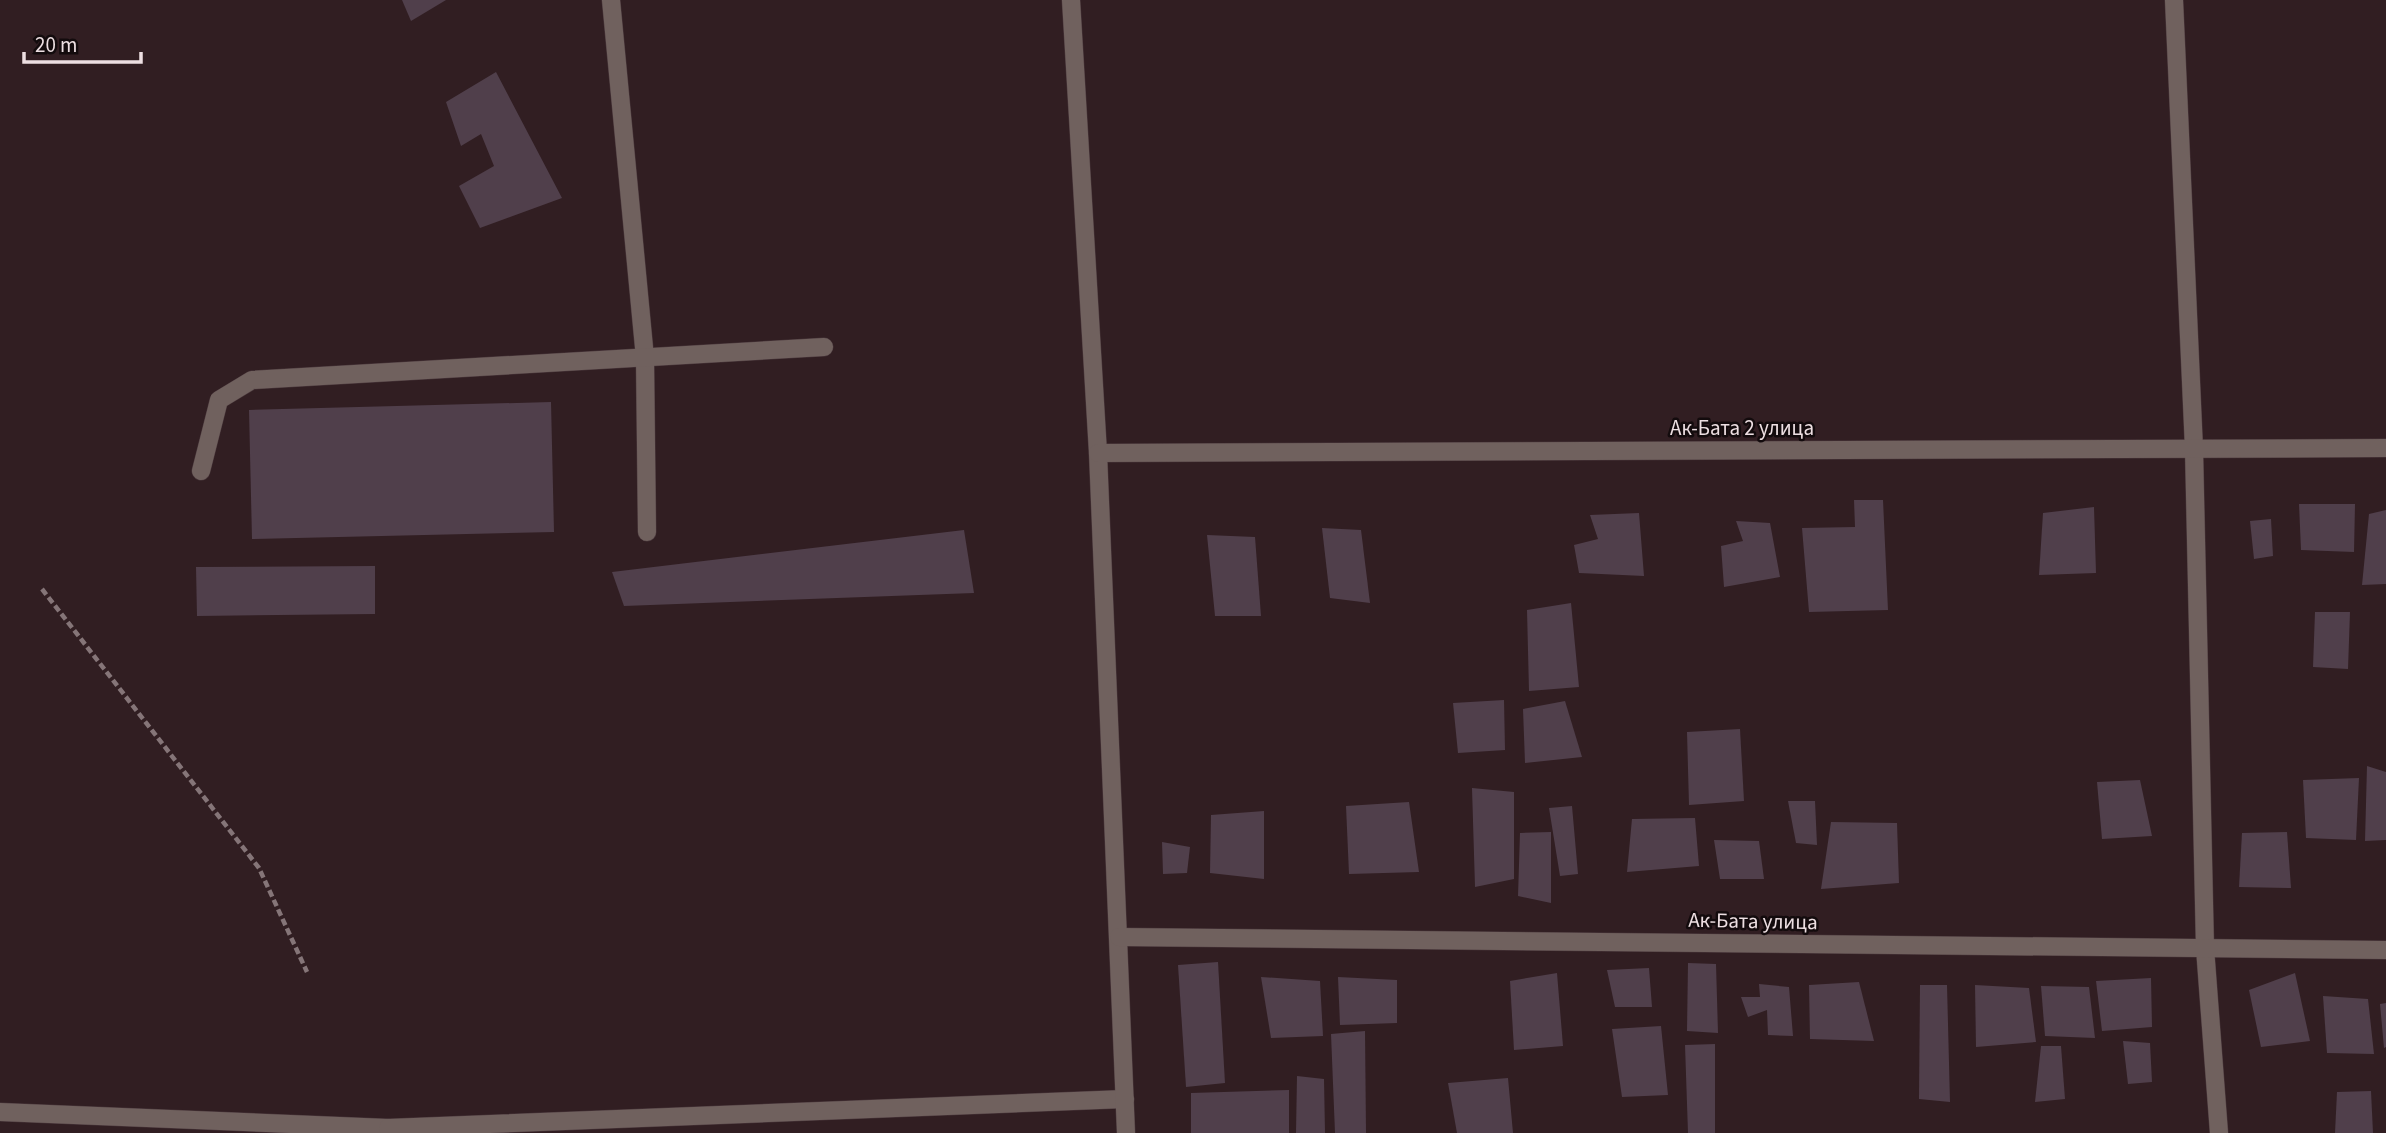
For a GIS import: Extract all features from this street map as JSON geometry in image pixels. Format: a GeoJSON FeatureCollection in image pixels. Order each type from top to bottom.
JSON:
{"type":"FeatureCollection","features":[{"type":"Feature","properties":{"kind":"street"},"geometry":{"type":"LineString","coordinates":[[611,0],[645,358],[647,532]]}},
{"type":"Feature","properties":{"kind":"street"},"geometry":{"type":"LineString","coordinates":[[1071,0],[1098,453],[1126,1133]]}},
{"type":"Feature","properties":{"kind":"street"},"geometry":{"type":"LineString","coordinates":[[2174,0],[2194,449],[2205,948],[2219,1133]]}},
{"type":"Feature","properties":{"kind":"street"},"geometry":{"type":"LineString","coordinates":[[201,471],[219,400],[252,380],[824,347]]}},
{"type":"Feature","properties":{"kind":"street","name":"Ак-Бата 2 улица"},"geometry":{"type":"LineString","coordinates":[[1098,453],[2386,448]]}},
{"type":"Feature","properties":{"kind":"street","name":"Ак-Бата улица"},"geometry":{"type":"LineString","coordinates":[[1119,937],[2386,950]]}},
{"type":"Feature","properties":{"kind":"street"},"geometry":{"type":"LineString","coordinates":[[0,1112],[387,1131],[1125,1099]]}},
{"type":"Feature","properties":{"kind":"path"},"geometry":{"type":"LineString","coordinates":[[42,589],[259,868],[307,972]]}},
{"type":"Feature","properties":{"kind":"building"},"geometry":{"type":"Polygon","coordinates":[[[402,0],[446,0],[411,21],[402,0]]]}},
{"type":"Feature","properties":{"kind":"building"},"geometry":{"type":"Polygon","coordinates":[[[496,72],[562,198],[480,228],[459,186],[494,166],[481,134],[461,146],[446,102],[496,72]]]}},
{"type":"Feature","properties":{"kind":"building"},"geometry":{"type":"Polygon","coordinates":[[[551,402],[554,532],[252,539],[249,410],[551,402]]]}},
{"type":"Feature","properties":{"kind":"building"},"geometry":{"type":"Polygon","coordinates":[[[1854,500],[1883,500],[1888,610],[1809,612],[1802,528],[1855,527],[1854,500]]]}},
{"type":"Feature","properties":{"kind":"building"},"geometry":{"type":"Polygon","coordinates":[[[2299,504],[2355,504],[2354,552],[2301,550],[2299,504]]]}},
{"type":"Feature","properties":{"kind":"building"},"geometry":{"type":"Polygon","coordinates":[[[2094,507],[2096,573],[2039,575],[2043,513],[2094,507]]]}},
{"type":"Feature","properties":{"kind":"building"},"geometry":{"type":"Polygon","coordinates":[[[2386,510],[2386,584],[2362,585],[2369,514],[2386,510]]]}},
{"type":"Feature","properties":{"kind":"building"},"geometry":{"type":"Polygon","coordinates":[[[1639,513],[1644,576],[1579,573],[1574,545],[1598,539],[1590,515],[1639,513]]]}},
{"type":"Feature","properties":{"kind":"building"},"geometry":{"type":"Polygon","coordinates":[[[2271,519],[2273,556],[2254,559],[2250,521],[2271,519]]]}},
{"type":"Feature","properties":{"kind":"building"},"geometry":{"type":"Polygon","coordinates":[[[1736,521],[1770,523],[1780,577],[1724,587],[1721,546],[1743,541],[1736,521]]]}},
{"type":"Feature","properties":{"kind":"building"},"geometry":{"type":"Polygon","coordinates":[[[1322,528],[1361,530],[1370,603],[1330,598],[1322,528]]]}},
{"type":"Feature","properties":{"kind":"building"},"geometry":{"type":"Polygon","coordinates":[[[964,530],[974,593],[624,606],[612,572],[964,530]]]}},
{"type":"Feature","properties":{"kind":"building"},"geometry":{"type":"Polygon","coordinates":[[[1207,535],[1255,537],[1261,616],[1215,616],[1207,535]]]}},
{"type":"Feature","properties":{"kind":"building"},"geometry":{"type":"Polygon","coordinates":[[[375,566],[375,614],[197,616],[196,567],[375,566]]]}},
{"type":"Feature","properties":{"kind":"building"},"geometry":{"type":"Polygon","coordinates":[[[1571,603],[1579,687],[1529,691],[1527,610],[1571,603]]]}},
{"type":"Feature","properties":{"kind":"building"},"geometry":{"type":"Polygon","coordinates":[[[2315,612],[2350,612],[2348,669],[2313,667],[2315,612]]]}},
{"type":"Feature","properties":{"kind":"building"},"geometry":{"type":"Polygon","coordinates":[[[1504,700],[1505,750],[1458,753],[1453,703],[1504,700]]]}},
{"type":"Feature","properties":{"kind":"building"},"geometry":{"type":"Polygon","coordinates":[[[1565,701],[1582,757],[1525,763],[1523,709],[1565,701]]]}},
{"type":"Feature","properties":{"kind":"building"},"geometry":{"type":"Polygon","coordinates":[[[1740,729],[1744,801],[1689,805],[1687,732],[1740,729]]]}},
{"type":"Feature","properties":{"kind":"building"},"geometry":{"type":"Polygon","coordinates":[[[2367,766],[2386,772],[2386,840],[2365,841],[2367,766]]]}},
{"type":"Feature","properties":{"kind":"building"},"geometry":{"type":"Polygon","coordinates":[[[2359,778],[2356,840],[2306,838],[2303,780],[2359,778]]]}},
{"type":"Feature","properties":{"kind":"building"},"geometry":{"type":"Polygon","coordinates":[[[2140,780],[2152,836],[2102,839],[2097,782],[2140,780]]]}},
{"type":"Feature","properties":{"kind":"building"},"geometry":{"type":"Polygon","coordinates":[[[1472,788],[1514,792],[1514,879],[1475,887],[1472,788]]]}},
{"type":"Feature","properties":{"kind":"building"},"geometry":{"type":"Polygon","coordinates":[[[1788,801],[1815,801],[1817,845],[1796,843],[1788,801]]]}},
{"type":"Feature","properties":{"kind":"building"},"geometry":{"type":"Polygon","coordinates":[[[1409,802],[1419,872],[1349,874],[1346,806],[1409,802]]]}},
{"type":"Feature","properties":{"kind":"building"},"geometry":{"type":"Polygon","coordinates":[[[1572,806],[1578,874],[1560,876],[1549,808],[1572,806]]]}},
{"type":"Feature","properties":{"kind":"building"},"geometry":{"type":"Polygon","coordinates":[[[1264,811],[1264,879],[1210,873],[1211,815],[1264,811]]]}},
{"type":"Feature","properties":{"kind":"building"},"geometry":{"type":"Polygon","coordinates":[[[1695,818],[1699,866],[1627,872],[1632,819],[1695,818]]]}},
{"type":"Feature","properties":{"kind":"building"},"geometry":{"type":"Polygon","coordinates":[[[1831,822],[1897,823],[1899,883],[1821,889],[1831,822]]]}},
{"type":"Feature","properties":{"kind":"building"},"geometry":{"type":"Polygon","coordinates":[[[1551,832],[1551,903],[1518,896],[1520,833],[1551,832]]]}},
{"type":"Feature","properties":{"kind":"building"},"geometry":{"type":"Polygon","coordinates":[[[2287,832],[2291,888],[2239,887],[2242,833],[2287,832]]]}},
{"type":"Feature","properties":{"kind":"building"},"geometry":{"type":"Polygon","coordinates":[[[1714,840],[1759,841],[1764,879],[1720,879],[1714,840]]]}},
{"type":"Feature","properties":{"kind":"building"},"geometry":{"type":"Polygon","coordinates":[[[1162,842],[1190,847],[1187,873],[1163,874],[1162,842]]]}},
{"type":"Feature","properties":{"kind":"building"},"geometry":{"type":"Polygon","coordinates":[[[1218,962],[1225,1083],[1186,1087],[1178,965],[1218,962]]]}},
{"type":"Feature","properties":{"kind":"building"},"geometry":{"type":"Polygon","coordinates":[[[1688,963],[1716,964],[1718,1033],[1687,1031],[1688,963]]]}},
{"type":"Feature","properties":{"kind":"building"},"geometry":{"type":"Polygon","coordinates":[[[1649,968],[1652,1007],[1615,1007],[1607,970],[1649,968]]]}},
{"type":"Feature","properties":{"kind":"building"},"geometry":{"type":"Polygon","coordinates":[[[1557,973],[1563,1046],[1514,1050],[1510,981],[1557,973]]]}},
{"type":"Feature","properties":{"kind":"building"},"geometry":{"type":"Polygon","coordinates":[[[2295,973],[2310,1041],[2261,1047],[2249,990],[2295,973]]]}},
{"type":"Feature","properties":{"kind":"building"},"geometry":{"type":"Polygon","coordinates":[[[1261,977],[1320,981],[1323,1036],[1271,1038],[1261,977]]]}},
{"type":"Feature","properties":{"kind":"building"},"geometry":{"type":"Polygon","coordinates":[[[1338,977],[1397,980],[1397,1023],[1340,1025],[1338,977]]]}},
{"type":"Feature","properties":{"kind":"building"},"geometry":{"type":"Polygon","coordinates":[[[2151,978],[2152,1027],[2102,1031],[2096,981],[2151,978]]]}},
{"type":"Feature","properties":{"kind":"building"},"geometry":{"type":"Polygon","coordinates":[[[1859,982],[1874,1041],[1810,1039],[1809,985],[1859,982]]]}},
{"type":"Feature","properties":{"kind":"building"},"geometry":{"type":"Polygon","coordinates":[[[1759,984],[1789,987],[1793,1036],[1768,1035],[1767,1010],[1748,1017],[1741,997],[1760,997],[1759,984]]]}},
{"type":"Feature","properties":{"kind":"building"},"geometry":{"type":"Polygon","coordinates":[[[1920,985],[1947,985],[1950,1102],[1919,1099],[1920,985]]]}},
{"type":"Feature","properties":{"kind":"building"},"geometry":{"type":"Polygon","coordinates":[[[1975,985],[2029,988],[2036,1042],[1976,1047],[1975,985]]]}},
{"type":"Feature","properties":{"kind":"building"},"geometry":{"type":"Polygon","coordinates":[[[2041,986],[2089,987],[2095,1038],[2045,1036],[2041,986]]]}},
{"type":"Feature","properties":{"kind":"building"},"geometry":{"type":"Polygon","coordinates":[[[2323,996],[2368,999],[2374,1054],[2327,1053],[2323,996]]]}},
{"type":"Feature","properties":{"kind":"building"},"geometry":{"type":"Polygon","coordinates":[[[2386,1003],[2386,1047],[2384,1048],[2380,1004],[2386,1003]]]}},
{"type":"Feature","properties":{"kind":"building"},"geometry":{"type":"Polygon","coordinates":[[[1661,1026],[1668,1095],[1622,1097],[1612,1029],[1661,1026]]]}},
{"type":"Feature","properties":{"kind":"building"},"geometry":{"type":"Polygon","coordinates":[[[1365,1031],[1366,1133],[1335,1133],[1331,1034],[1365,1031]]]}},
{"type":"Feature","properties":{"kind":"building"},"geometry":{"type":"Polygon","coordinates":[[[2123,1041],[2150,1043],[2152,1082],[2128,1084],[2123,1041]]]}},
{"type":"Feature","properties":{"kind":"building"},"geometry":{"type":"Polygon","coordinates":[[[1715,1044],[1715,1133],[1688,1133],[1685,1045],[1715,1044]]]}},
{"type":"Feature","properties":{"kind":"building"},"geometry":{"type":"Polygon","coordinates":[[[2041,1046],[2061,1046],[2065,1099],[2035,1102],[2041,1046]]]}},
{"type":"Feature","properties":{"kind":"building"},"geometry":{"type":"Polygon","coordinates":[[[1297,1076],[1324,1079],[1325,1133],[1296,1133],[1297,1076]]]}},
{"type":"Feature","properties":{"kind":"building"},"geometry":{"type":"Polygon","coordinates":[[[1508,1078],[1513,1133],[1457,1133],[1448,1083],[1508,1078]]]}},
{"type":"Feature","properties":{"kind":"building"},"geometry":{"type":"Polygon","coordinates":[[[1289,1090],[1289,1133],[1191,1133],[1191,1093],[1289,1090]]]}},
{"type":"Feature","properties":{"kind":"building"},"geometry":{"type":"Polygon","coordinates":[[[2371,1091],[2373,1133],[2335,1133],[2337,1092],[2371,1091]]]}}]}
